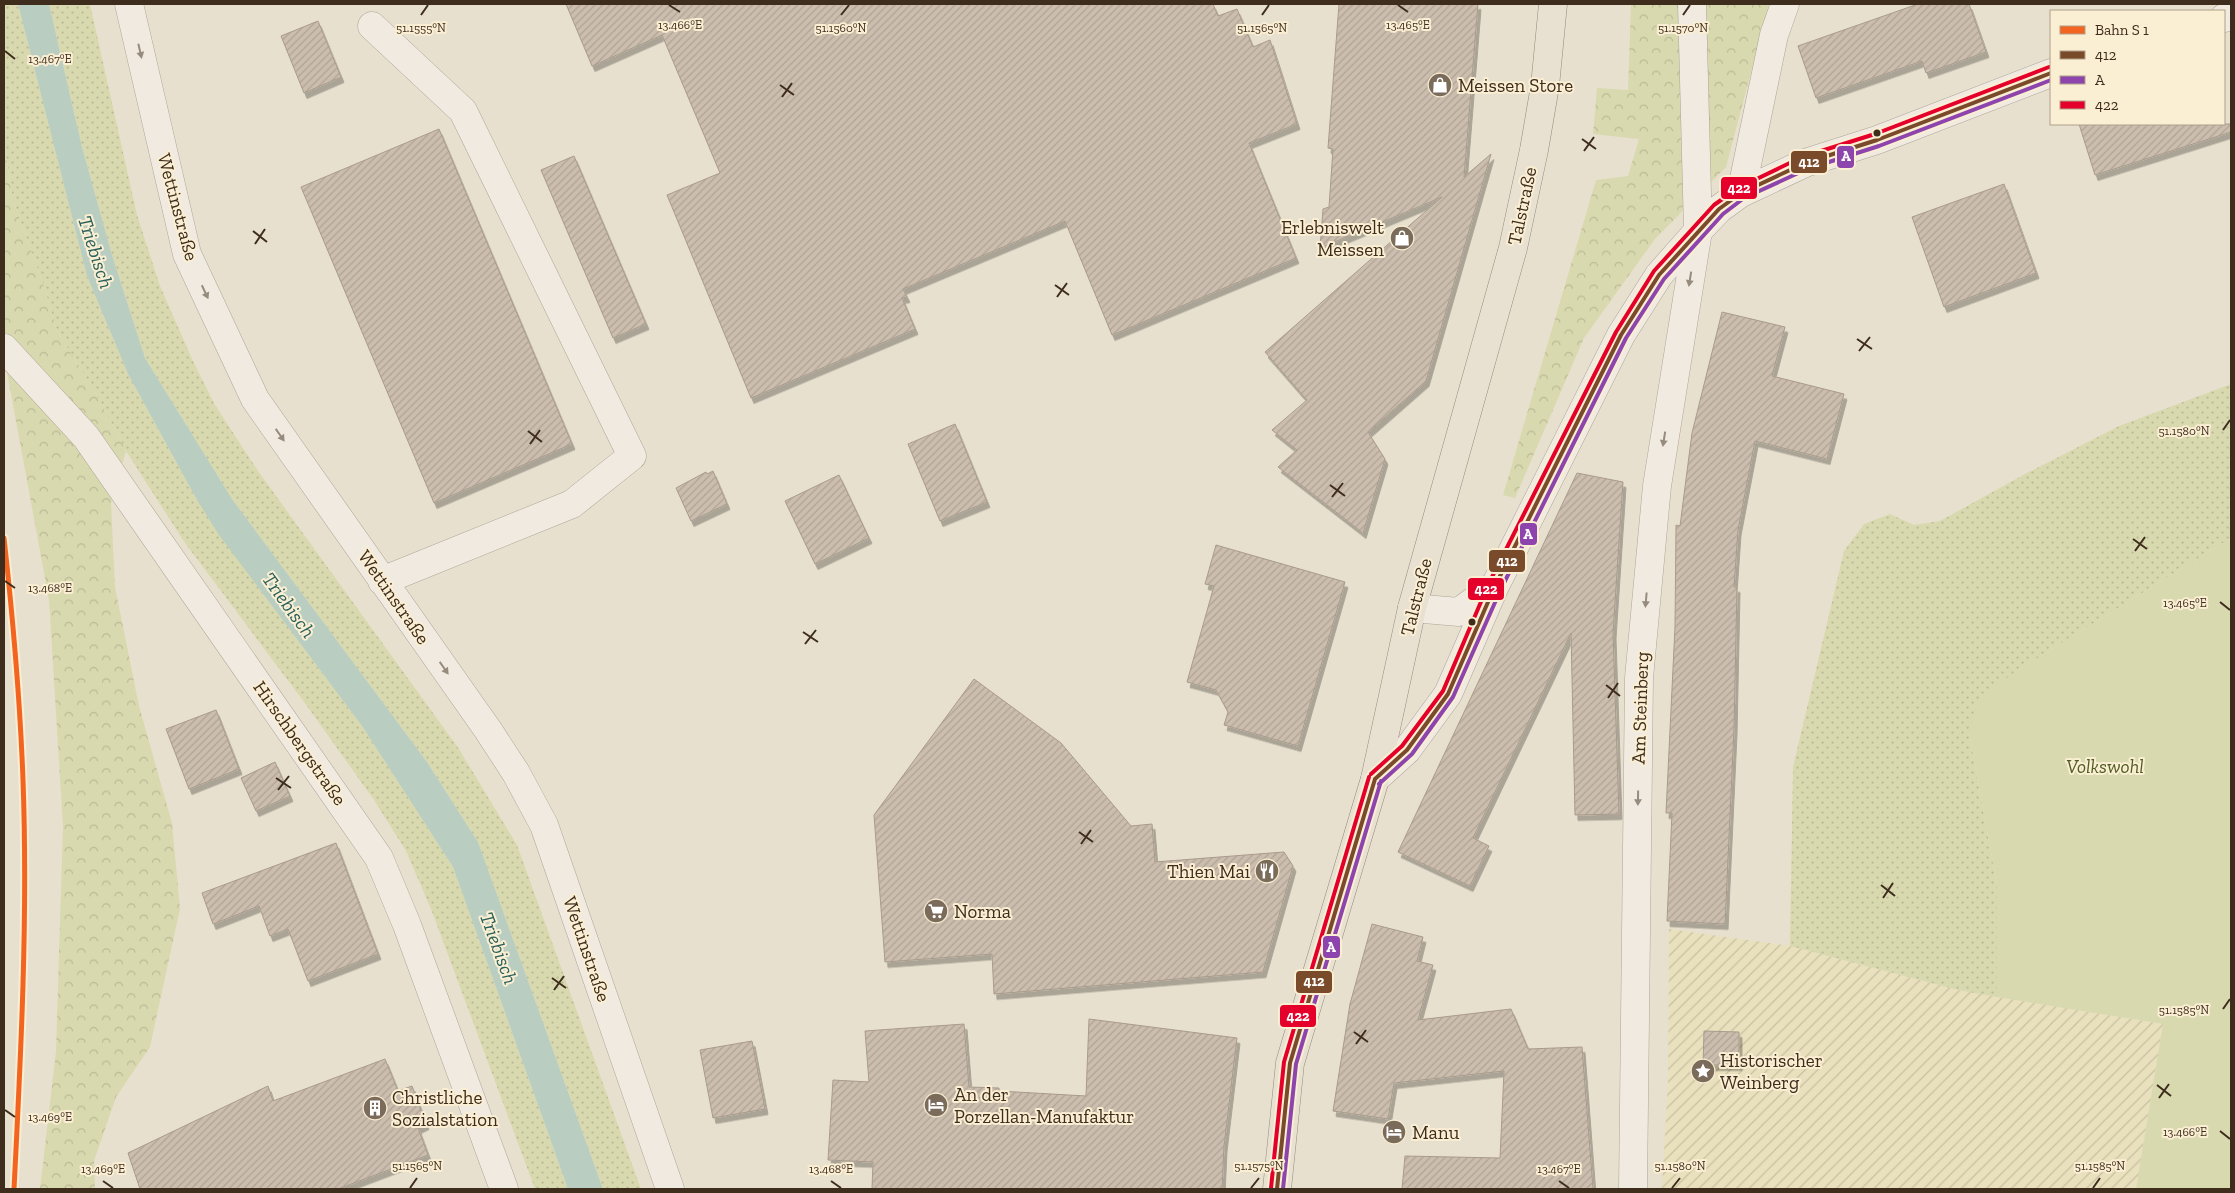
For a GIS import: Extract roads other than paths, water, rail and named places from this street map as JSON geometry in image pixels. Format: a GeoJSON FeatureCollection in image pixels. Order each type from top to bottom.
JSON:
{"type":"FeatureCollection","features":[{"type":"Feature","properties":{"kind":"main road","name":"Talstraße"},"geometry":{"type":"LineString","coordinates":[[1277,1189],[1290,1062],[1375,780],[1412,608],[1513,248],[1536,141],[1546,77],[1553,4]]}},
{"type":"Feature","properties":{"kind":"street","name":"Wettinstraße"},"geometry":{"type":"LineString","coordinates":[[129,4],[187,254],[254,399],[488,730],[516,774],[544,825],[613,1026],[642,1103],[670,1189]]}},
{"type":"Feature","properties":{"kind":"street"},"geometry":{"type":"LineString","coordinates":[[1692,4],[1698,230]]}},
{"type":"Feature","properties":{"kind":"street"},"geometry":{"type":"LineString","coordinates":[[1741,193],[1774,35],[1785,4]]}},
{"type":"Feature","properties":{"kind":"street"},"geometry":{"type":"LineString","coordinates":[[372,26],[463,111],[632,456],[572,504],[382,581]]}},
{"type":"Feature","properties":{"kind":"street"},"geometry":{"type":"LineString","coordinates":[[1375,780],[1407,750],[1448,694],[1495,586],[1622,335],[1659,275],[1698,230],[1720,209],[1741,193],[1805,163],[1877,140],[2050,74]]}},
{"type":"Feature","properties":{"kind":"street","name":"Am Steinberg"},"geometry":{"type":"LineString","coordinates":[[1633,1189],[1639,678],[1657,486],[1698,230]]}},
{"type":"Feature","properties":{"kind":"street","name":"Hirschbergstraße"},"geometry":{"type":"LineString","coordinates":[[4,348],[86,437],[379,858],[407,925],[504,1189]]}},
{"type":"Feature","properties":{"kind":"street"},"geometry":{"type":"LineString","coordinates":[[1412,608],[1459,612],[1495,586]]}},
{"type":"Feature","properties":{"kind":"water","name":"Triebisch"},"geometry":{"type":"Polygon","coordinates":[[[18,4],[49,4],[82,147],[112,255],[145,358],[232,499],[427,762],[478,842],[603,1189],[568,1189],[453,867],[362,726],[219,535],[197,500],[128,374],[87,276],[18,4]]]}},
{"type":"Feature","properties":{"kind":"place","name":"Meissen Store"},"geometry":{"type":"Point","coordinates":[1440,85]}},
{"type":"Feature","properties":{"kind":"place","name":"Erlebniswelt Meissen"},"geometry":{"type":"Point","coordinates":[1402,238]}},
{"type":"Feature","properties":{"kind":"place","name":"Thien Mai"},"geometry":{"type":"Point","coordinates":[1267,871]}},
{"type":"Feature","properties":{"kind":"place","name":"Norma"},"geometry":{"type":"Point","coordinates":[936,911]}},
{"type":"Feature","properties":{"kind":"place","name":"Historischer Weinberg"},"geometry":{"type":"Point","coordinates":[1703,1071]}},
{"type":"Feature","properties":{"kind":"place","name":"An der Porzellan-Manufaktur"},"geometry":{"type":"Point","coordinates":[936,1105]}},
{"type":"Feature","properties":{"kind":"place","name":"Christliche Sozialstation"},"geometry":{"type":"Point","coordinates":[375,1108]}},
{"type":"Feature","properties":{"kind":"place","name":"Manu"},"geometry":{"type":"Point","coordinates":[1394,1132]}},
{"type":"Feature","properties":{"kind":"park label","name":"Volkswohl"},"geometry":{"type":"Point","coordinates":[2105,766]}}]}
